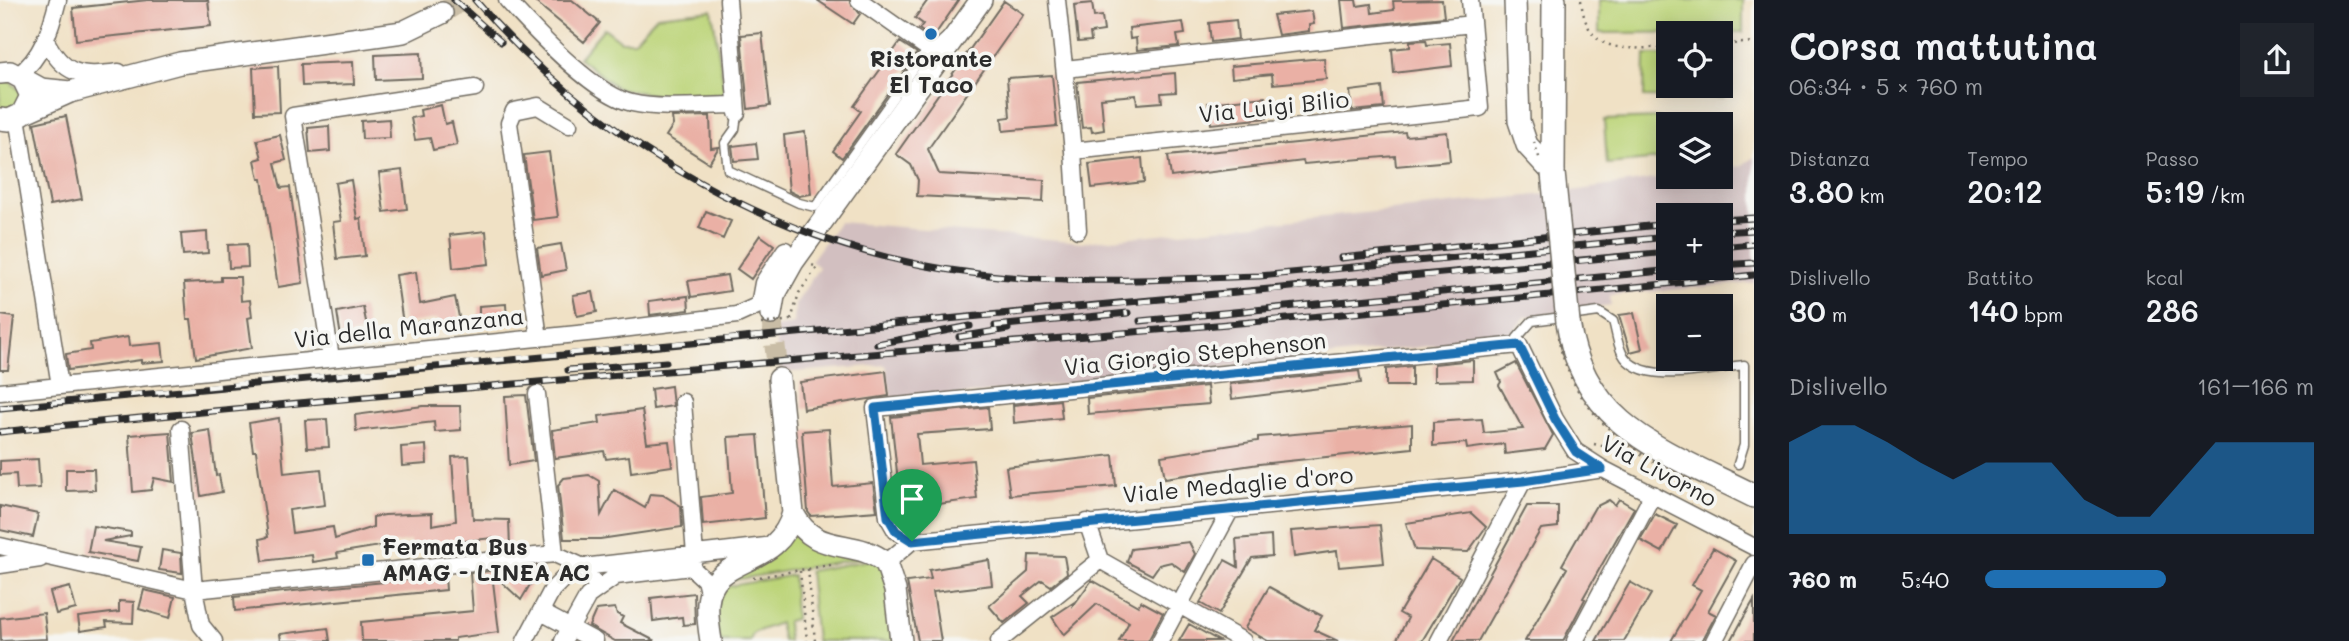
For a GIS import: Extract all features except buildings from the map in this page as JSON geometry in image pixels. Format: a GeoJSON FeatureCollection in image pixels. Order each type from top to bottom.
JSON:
{"type":"FeatureCollection","features":[{"type":"Feature","properties":{"kind":"main road"},"geometry":{"type":"LineString","coordinates":[[1554,0],[1553,173],[1562,328],[1584,378],[1615,419],[1665,453],[1754,496]]}},
{"type":"Feature","properties":{"kind":"street"},"geometry":{"type":"LineString","coordinates":[[14,76],[33,62],[45,39],[58,0]]}},
{"type":"Feature","properties":{"kind":"street"},"geometry":{"type":"LineString","coordinates":[[508,0],[566,60],[617,98],[634,104],[736,110],[728,0]]}},
{"type":"Feature","properties":{"kind":"street"},"geometry":{"type":"LineString","coordinates":[[859,0],[928,49],[940,48],[963,24]]}},
{"type":"Feature","properties":{"kind":"street"},"geometry":{"type":"LineString","coordinates":[[776,319],[774,296],[782,279],[981,0]]}},
{"type":"Feature","properties":{"kind":"street"},"geometry":{"type":"LineString","coordinates":[[1057,0],[1073,151],[1077,230]]}},
{"type":"Feature","properties":{"kind":"street"},"geometry":{"type":"LineString","coordinates":[[1065,69],[1472,24],[1469,0]]}},
{"type":"Feature","properties":{"kind":"street"},"geometry":{"type":"LineString","coordinates":[[1515,0],[1519,121],[1527,145],[1553,173]]}},
{"type":"Feature","properties":{"kind":"street"},"geometry":{"type":"LineString","coordinates":[[45,39],[58,61],[80,74],[378,37],[403,32],[442,13]]}},
{"type":"Feature","properties":{"kind":"street","name":"Via Luigi Bilio"},"geometry":{"type":"LineString","coordinates":[[1073,151],[1480,107],[1472,24]]}},
{"type":"Feature","properties":{"kind":"street"},"geometry":{"type":"LineString","coordinates":[[14,116],[70,92],[180,63]]}},
{"type":"Feature","properties":{"kind":"street"},"geometry":{"type":"LineString","coordinates":[[14,76],[41,89],[70,92]]}},
{"type":"Feature","properties":{"kind":"street"},"geometry":{"type":"LineString","coordinates":[[14,76],[31,96],[14,116]]}},
{"type":"Feature","properties":{"kind":"street"},"geometry":{"type":"LineString","coordinates":[[331,358],[293,116],[475,88]]}},
{"type":"Feature","properties":{"kind":"street"},"geometry":{"type":"LineString","coordinates":[[539,338],[509,123],[514,111],[538,107],[569,125]]}},
{"type":"Feature","properties":{"kind":"street"},"geometry":{"type":"LineString","coordinates":[[14,116],[60,386]]}},
{"type":"Feature","properties":{"kind":"street","name":"Via della Maranzana"},"geometry":{"type":"LineString","coordinates":[[0,392],[539,338],[737,315],[759,305],[763,283],[785,250]]}},
{"type":"Feature","properties":{"kind":"street","name":"Via Giorgio Stephenson"},"geometry":{"type":"LineString","coordinates":[[912,541],[896,531],[888,517],[875,408],[1519,345]]}},
{"type":"Feature","properties":{"kind":"street","name":"Via Livorno"},"geometry":{"type":"LineString","coordinates":[[1519,345],[1576,452],[1602,469],[1754,547]]}},
{"type":"Feature","properties":{"kind":"street"},"geometry":{"type":"LineString","coordinates":[[709,596],[726,572],[777,545],[791,522],[779,380]]}},
{"type":"Feature","properties":{"kind":"street"},"geometry":{"type":"LineString","coordinates":[[537,394],[555,554]]}},
{"type":"Feature","properties":{"kind":"street"},"geometry":{"type":"LineString","coordinates":[[682,402],[693,561],[705,580],[709,596],[710,641]]}},
{"type":"Feature","properties":{"kind":"street"},"geometry":{"type":"LineString","coordinates":[[181,429],[194,590],[201,625],[214,641]]}},
{"type":"Feature","properties":{"kind":"street","name":"Viale Medaglie d'oro"},"geometry":{"type":"LineString","coordinates":[[912,541],[1523,481],[1602,469]]}},
{"type":"Feature","properties":{"kind":"street"},"geometry":{"type":"LineString","coordinates":[[1439,641],[1523,481]]}},
{"type":"Feature","properties":{"kind":"street"},"geometry":{"type":"LineString","coordinates":[[1575,641],[1653,494]]}},
{"type":"Feature","properties":{"kind":"street"},"geometry":{"type":"LineString","coordinates":[[1160,641],[1231,509]]}},
{"type":"Feature","properties":{"kind":"street"},"geometry":{"type":"LineString","coordinates":[[567,634],[588,596],[616,576],[763,547],[778,541],[791,522]]}},
{"type":"Feature","properties":{"kind":"street"},"geometry":{"type":"LineString","coordinates":[[791,522],[817,540],[855,548],[872,554],[886,564],[895,590],[901,641]]}},
{"type":"Feature","properties":{"kind":"street"},"geometry":{"type":"LineString","coordinates":[[1087,522],[1100,561],[1243,641]]}},
{"type":"Feature","properties":{"kind":"street"},"geometry":{"type":"LineString","coordinates":[[886,564],[912,541]]}},
{"type":"Feature","properties":{"kind":"street"},"geometry":{"type":"LineString","coordinates":[[0,546],[194,590],[555,554],[581,566],[598,587]]}},
{"type":"Feature","properties":{"kind":"street"},"geometry":{"type":"LineString","coordinates":[[0,565],[53,558]]}},
{"type":"Feature","properties":{"kind":"street"},"geometry":{"type":"LineString","coordinates":[[525,641],[561,579],[581,566],[693,561]]}},
{"type":"Feature","properties":{"kind":"street"},"geometry":{"type":"LineString","coordinates":[[999,641],[1100,561]]}},
{"type":"Feature","properties":{"kind":"street"},"geometry":{"type":"LineString","coordinates":[[1714,641],[1754,564]]}},
{"type":"Feature","properties":{"kind":"street"},"geometry":{"type":"LineString","coordinates":[[541,612],[567,634],[595,641]]}},
{"type":"Feature","properties":{"kind":"lane"},"geometry":{"type":"LineString","coordinates":[[736,110],[735,129],[725,143],[728,170],[813,208],[928,49]]}},
{"type":"Feature","properties":{"kind":"lane"},"geometry":{"type":"LineString","coordinates":[[1519,345],[1518,337],[1532,321],[1599,312],[1613,321],[1621,350],[1628,360],[1649,373],[1754,363]]}},
{"type":"Feature","properties":{"kind":"lane"},"geometry":{"type":"LineString","coordinates":[[1738,464],[1744,445],[1744,365]]}},
{"type":"Feature","properties":{"kind":"path"},"geometry":{"type":"LineString","coordinates":[[1581,0],[1587,26],[1603,43],[1617,49],[1656,47]]}},
{"type":"Feature","properties":{"kind":"path"},"geometry":{"type":"LineString","coordinates":[[1733,44],[1754,42]]}},
{"type":"Feature","properties":{"kind":"path"},"geometry":{"type":"LineString","coordinates":[[776,319],[787,316],[796,290],[812,265],[817,267],[799,293],[776,319]]}},
{"type":"Feature","properties":{"kind":"path"},"geometry":{"type":"LineString","coordinates":[[1562,328],[1567,374],[1585,404],[1605,427],[1639,454],[1692,481]]}},
{"type":"Feature","properties":{"kind":"path"},"geometry":{"type":"LineString","coordinates":[[1567,438],[1621,453],[1639,454]]}},
{"type":"Feature","properties":{"kind":"path"},"geometry":{"type":"LineString","coordinates":[[752,579],[830,565]]}},
{"type":"Feature","properties":{"kind":"path"},"geometry":{"type":"LineString","coordinates":[[808,569],[815,641]]}},
{"type":"Feature","properties":{"kind":"path"},"geometry":{"type":"LineString","coordinates":[[800,570],[807,641]]}},
{"type":"Feature","properties":{"kind":"shaded area"},"geometry":{"type":"Polygon","coordinates":[[[1754,157],[1754,283],[1610,295],[1611,305],[1525,317],[1508,338],[892,402],[886,365],[780,373],[774,327],[794,324],[795,305],[819,267],[811,261],[839,222],[1083,242],[1566,192],[1656,179],[1656,189],[1733,189],[1733,167],[1741,166],[1754,157]]]}},
{"type":"Feature","properties":{"kind":"green space"},"geometry":{"type":"Polygon","coordinates":[[[1599,0],[1743,0],[1743,32],[1733,32],[1733,21],[1656,21],[1656,33],[1599,33],[1599,0]]]}},
{"type":"Feature","properties":{"kind":"green space"},"geometry":{"type":"Polygon","coordinates":[[[712,10],[725,94],[660,96],[617,88],[579,58],[604,28],[621,41],[634,41],[657,16],[712,10]]]}},
{"type":"Feature","properties":{"kind":"green space"},"geometry":{"type":"Polygon","coordinates":[[[1645,55],[1656,55],[1656,97],[1644,97],[1645,55]]]}},
{"type":"Feature","properties":{"kind":"green space"},"geometry":{"type":"Polygon","coordinates":[[[8,80],[23,93],[13,110],[0,110],[0,81],[8,80]]]}},
{"type":"Feature","properties":{"kind":"green space"},"geometry":{"type":"Polygon","coordinates":[[[1656,118],[1656,159],[1607,164],[1604,120],[1656,118]]]}},
{"type":"Feature","properties":{"kind":"green space"},"geometry":{"type":"Polygon","coordinates":[[[791,524],[873,556],[717,583],[791,524]]]}},
{"type":"Feature","properties":{"kind":"green space"},"geometry":{"type":"Polygon","coordinates":[[[875,559],[884,566],[897,641],[816,641],[809,571],[875,559]]]}},
{"type":"Feature","properties":{"kind":"green space"},"geometry":{"type":"Polygon","coordinates":[[[793,575],[795,619],[787,621],[788,641],[783,641],[779,623],[753,633],[750,641],[716,641],[718,588],[793,575]]]}},
{"type":"Feature","properties":{"kind":"tunnel"},"geometry":{"type":"LineString","coordinates":[[442,13],[463,0]]}},
{"type":"Feature","properties":{"kind":"tunnel"},"geometry":{"type":"LineString","coordinates":[[771,314],[779,379]]}},
{"type":"Feature","properties":{"kind":"railway"},"geometry":{"type":"LineString","coordinates":[[454,0],[501,42]]}},
{"type":"Feature","properties":{"kind":"railway"},"geometry":{"type":"LineString","coordinates":[[475,0],[525,53],[580,102],[639,145],[702,184],[768,216],[837,243],[907,262],[1014,277],[1084,280],[1190,279],[1260,276],[1656,238]]}},
{"type":"Feature","properties":{"kind":"railway"},"geometry":{"type":"LineString","coordinates":[[1733,219],[1754,218]]}},
{"type":"Feature","properties":{"kind":"railway"},"geometry":{"type":"LineString","coordinates":[[1341,258],[1656,225]]}},
{"type":"Feature","properties":{"kind":"railway"},"geometry":{"type":"LineString","coordinates":[[1733,231],[1754,230]]}},
{"type":"Feature","properties":{"kind":"railway"},"geometry":{"type":"LineString","coordinates":[[1733,246],[1754,244]]}},
{"type":"Feature","properties":{"kind":"railway"},"geometry":{"type":"LineString","coordinates":[[0,408],[1656,253]]}},
{"type":"Feature","properties":{"kind":"railway"},"geometry":{"type":"LineString","coordinates":[[1733,264],[1754,263]]}},
{"type":"Feature","properties":{"kind":"railway"},"geometry":{"type":"LineString","coordinates":[[1140,321],[1656,272]]}},
{"type":"Feature","properties":{"kind":"railway"},"geometry":{"type":"LineString","coordinates":[[0,432],[219,410],[1535,297],[1754,275]]}},
{"type":"Feature","properties":{"kind":"railway"},"geometry":{"type":"LineString","coordinates":[[995,326],[1128,313]]}},
{"type":"Feature","properties":{"kind":"railway"},"geometry":{"type":"LineString","coordinates":[[877,344],[970,326]]}},
{"type":"Feature","properties":{"kind":"railway"},"geometry":{"type":"LineString","coordinates":[[959,337],[1008,329]]}},
{"type":"Feature","properties":{"kind":"railway"},"geometry":{"type":"LineString","coordinates":[[568,370],[666,362]]}},
{"type":"Feature","properties":{"kind":"place","name":"Ristorante El Taco"},"geometry":{"type":"Point","coordinates":[931,34]}},
{"type":"Feature","properties":{"kind":"place","name":"Fermata Bus AMAG - LINEA AC"},"geometry":{"type":"Point","coordinates":[368,560]}},
{"type":"Feature","properties":{"kind":"route"},"geometry":{"type":"LineString","coordinates":[[1519,345],[1555,419],[1576,452],[1602,469],[1523,481],[912,541],[896,531],[888,517],[875,408],[1519,345]]}}]}
